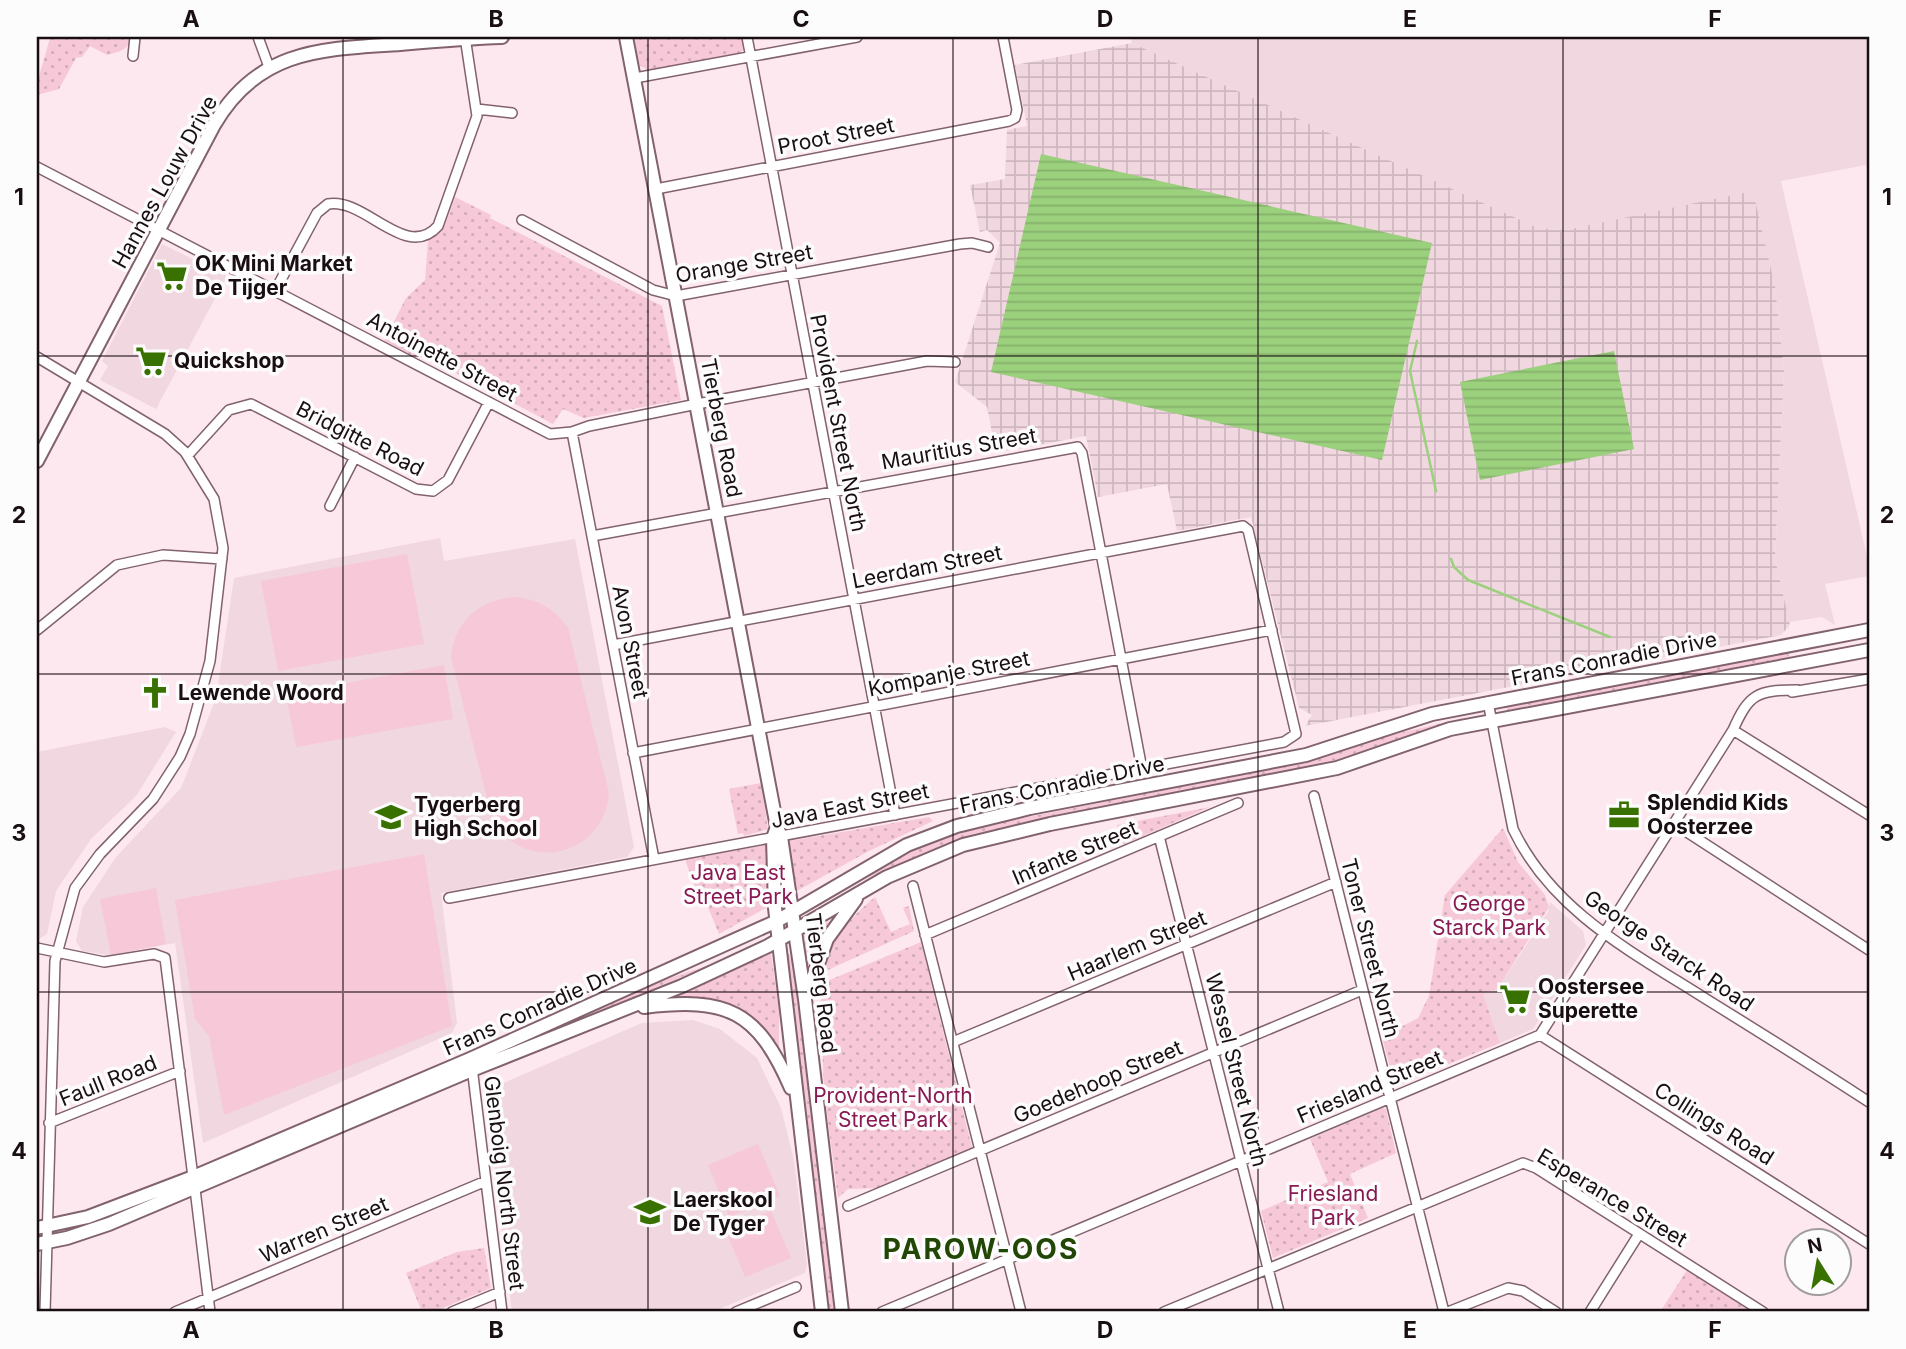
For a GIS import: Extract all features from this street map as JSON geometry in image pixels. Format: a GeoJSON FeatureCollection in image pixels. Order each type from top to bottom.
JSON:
{"type":"FeatureCollection","features":[{"type":"Feature","properties":{"kind":"main road","name":"Hannes Louw Drive"},"geometry":{"type":"LineString","coordinates":[[37,461],[223,110],[243,88],[269,67],[321,49],[502,37]]}},
{"type":"Feature","properties":{"kind":"main road","name":"Tierberg Road"},"geometry":{"type":"LineString","coordinates":[[626,37],[793,912],[842,1312]]}},
{"type":"Feature","properties":{"kind":"main road","name":"Frans Conradie Drive"},"geometry":{"type":"LineString","coordinates":[[42,1243],[109,1224],[194,1183],[471,1065],[777,921],[907,845],[975,821],[1306,755],[1432,714],[1488,702],[1869,630]]}},
{"type":"Feature","properties":{"kind":"main road","name":"Frans Conradie Drive"},"geometry":{"type":"LineString","coordinates":[[471,1065],[628,1009],[795,932],[912,865],[982,839],[1324,771],[1429,735],[1491,721],[1869,650]]}},
{"type":"Feature","properties":{"kind":"main road","name":"Tierberg Road"},"geometry":{"type":"LineString","coordinates":[[777,834],[777,921],[822,1312]]}},
{"type":"Feature","properties":{"kind":"main road"},"geometry":{"type":"LineString","coordinates":[[805,999],[827,939],[860,893]]}},
{"type":"Feature","properties":{"kind":"main road"},"geometry":{"type":"LineString","coordinates":[[628,1009],[695,1003],[716,1006],[737,1015],[761,1034],[771,1048],[798,1104]]}},
{"type":"Feature","properties":{"kind":"main road","name":"Frans Conradie Drive"},"geometry":{"type":"LineString","coordinates":[[42,1227],[88,1217],[194,1183]]}},
{"type":"Feature","properties":{"kind":"street"},"geometry":{"type":"LineString","coordinates":[[133,56],[135,37]]}},
{"type":"Feature","properties":{"kind":"street"},"geometry":{"type":"LineString","coordinates":[[258,37],[269,67]]}},
{"type":"Feature","properties":{"kind":"street","name":"Provident Street North"},"geometry":{"type":"LineString","coordinates":[[747,37],[895,815]]}},
{"type":"Feature","properties":{"kind":"street"},"geometry":{"type":"LineString","coordinates":[[635,78],[856,37]]}},
{"type":"Feature","properties":{"kind":"street","name":"Proot Street"},"geometry":{"type":"LineString","coordinates":[[656,189],[1009,121],[1015,118],[1017,110],[1003,37]]}},
{"type":"Feature","properties":{"kind":"street"},"geometry":{"type":"LineString","coordinates":[[276,289],[317,213],[328,204],[345,204],[411,237],[423,236],[434,230],[444,214],[477,109],[465,38]]}},
{"type":"Feature","properties":{"kind":"street"},"geometry":{"type":"LineString","coordinates":[[477,109],[512,113]]}},
{"type":"Feature","properties":{"kind":"street","name":"Antoinette Street"},"geometry":{"type":"LineString","coordinates":[[37,167],[276,289],[547,433],[572,432]]}},
{"type":"Feature","properties":{"kind":"street","name":"Orange Street"},"geometry":{"type":"LineString","coordinates":[[522,220],[653,289],[676,296],[966,243],[988,247]]}},
{"type":"Feature","properties":{"kind":"street"},"geometry":{"type":"LineString","coordinates":[[37,357],[165,434],[188,455],[214,499],[221,524],[222,559],[208,672],[190,734],[180,757],[153,799],[100,854],[75,888],[57,952],[42,1227],[45,1312]]}},
{"type":"Feature","properties":{"kind":"street"},"geometry":{"type":"LineString","coordinates":[[572,432],[589,426],[697,404],[927,361],[955,362]]}},
{"type":"Feature","properties":{"kind":"street","name":"Bridgitte Road"},"geometry":{"type":"LineString","coordinates":[[188,455],[225,414],[245,404],[261,408],[416,489],[427,492],[437,489],[448,480],[489,402]]}},
{"type":"Feature","properties":{"kind":"street","name":"Avon Street"},"geometry":{"type":"LineString","coordinates":[[572,432],[654,859]]}},
{"type":"Feature","properties":{"kind":"street","name":"Mauritius Street"},"geometry":{"type":"LineString","coordinates":[[592,536],[1071,446],[1078,447],[1082,453],[1101,552]]}},
{"type":"Feature","properties":{"kind":"street"},"geometry":{"type":"LineString","coordinates":[[330,506],[355,457]]}},
{"type":"Feature","properties":{"kind":"street","name":"Leerdam Street"},"geometry":{"type":"LineString","coordinates":[[613,645],[1240,526],[1247,528],[1272,631]]}},
{"type":"Feature","properties":{"kind":"street"},"geometry":{"type":"LineString","coordinates":[[1101,552],[1142,769]]}},
{"type":"Feature","properties":{"kind":"street"},"geometry":{"type":"LineString","coordinates":[[37,630],[117,565],[163,555],[222,559]]}},
{"type":"Feature","properties":{"kind":"street","name":"Kompanje Street"},"geometry":{"type":"LineString","coordinates":[[633,754],[1272,631]]}},
{"type":"Feature","properties":{"kind":"street","name":"Java East Street"},"geometry":{"type":"LineString","coordinates":[[449,898],[777,834],[895,815],[1284,742],[1296,734],[1272,631]]}},
{"type":"Feature","properties":{"kind":"street"},"geometry":{"type":"LineString","coordinates":[[1540,1035],[1735,726],[1756,700],[1797,690],[1869,679]]}},
{"type":"Feature","properties":{"kind":"street","name":"George Starck Road"},"geometry":{"type":"LineString","coordinates":[[1488,702],[1506,803],[1522,848],[1557,895],[1603,933],[1869,1102]]}},
{"type":"Feature","properties":{"kind":"street"},"geometry":{"type":"LineString","coordinates":[[1735,726],[1869,815]]}},
{"type":"Feature","properties":{"kind":"street","name":"Toner Street North"},"geometry":{"type":"LineString","coordinates":[[1314,796],[1446,1312]]}},
{"type":"Feature","properties":{"kind":"street","name":"Infante Street"},"geometry":{"type":"LineString","coordinates":[[925,935],[1238,803]]}},
{"type":"Feature","properties":{"kind":"street"},"geometry":{"type":"LineString","coordinates":[[1673,823],[1869,950]]}},
{"type":"Feature","properties":{"kind":"street","name":"Wessel Street North"},"geometry":{"type":"LineString","coordinates":[[1159,836],[1279,1312]]}},
{"type":"Feature","properties":{"kind":"street","name":"Haarlem Street"},"geometry":{"type":"LineString","coordinates":[[953,1042],[1336,883]]}},
{"type":"Feature","properties":{"kind":"street"},"geometry":{"type":"LineString","coordinates":[[913,886],[1021,1312]]}},
{"type":"Feature","properties":{"kind":"street"},"geometry":{"type":"LineString","coordinates":[[37,948],[107,962],[154,954],[163,956],[168,963],[210,1312]]}},
{"type":"Feature","properties":{"kind":"street","name":"Goedehoop Street"},"geometry":{"type":"LineString","coordinates":[[848,1206],[1362,990]]}},
{"type":"Feature","properties":{"kind":"street","name":"Friesland Street"},"geometry":{"type":"LineString","coordinates":[[882,1312],[1540,1035]]}},
{"type":"Feature","properties":{"kind":"street","name":"Collings Road"},"geometry":{"type":"LineString","coordinates":[[1540,1035],[1869,1244]]}},
{"type":"Feature","properties":{"kind":"street","name":"Glenboig North Street"},"geometry":{"type":"LineString","coordinates":[[471,1065],[502,1312]]}},
{"type":"Feature","properties":{"kind":"street","name":"Faull Road"},"geometry":{"type":"LineString","coordinates":[[49,1124],[180,1071]]}},
{"type":"Feature","properties":{"kind":"street","name":"Esperance Street"},"geometry":{"type":"LineString","coordinates":[[1164,1312],[1523,1163],[1536,1168],[1763,1312]]}},
{"type":"Feature","properties":{"kind":"street","name":"Warren Street"},"geometry":{"type":"LineString","coordinates":[[175,1312],[486,1181]]}},
{"type":"Feature","properties":{"kind":"street"},"geometry":{"type":"LineString","coordinates":[[1590,1312],[1639,1234]]}},
{"type":"Feature","properties":{"kind":"street"},"geometry":{"type":"LineString","coordinates":[[736,1312],[796,1287]]}},
{"type":"Feature","properties":{"kind":"street"},"geometry":{"type":"LineString","coordinates":[[1446,1312],[1508,1289],[1523,1291],[1556,1312]]}},
{"type":"Feature","properties":{"kind":"street"},"geometry":{"type":"LineString","coordinates":[[452,1312],[500,1292]]}},
{"type":"Feature","properties":{"kind":"shaded area"},"geometry":{"type":"Polygon","coordinates":[[[1130,37],[1869,37],[1869,175],[1866,165],[1781,181],[1869,565],[1869,576],[1825,584],[1835,625],[1822,617],[1789,622],[1775,559],[1784,370],[1775,286],[1753,192],[1566,230],[1538,228],[1132,43],[1130,37]]]}},
{"type":"Feature","properties":{"kind":"shaded area"},"geometry":{"type":"Polygon","coordinates":[[[1132,43],[1538,228],[1566,230],[1753,191],[1775,286],[1784,370],[1775,559],[1790,625],[1781,635],[1305,726],[1312,715],[1299,708],[1251,517],[1177,531],[1167,484],[1098,497],[1086,436],[996,453],[987,407],[955,382],[1000,243],[987,230],[980,232],[970,185],[1005,179],[1007,130],[1027,126],[1015,65],[1132,43]]]}},
{"type":"Feature","properties":{"kind":"shaded area"},"geometry":{"type":"Polygon","coordinates":[[[1041,154],[1432,243],[1382,460],[991,372],[1041,154]]]}},
{"type":"Feature","properties":{"kind":"shaded area"},"geometry":{"type":"Polygon","coordinates":[[[162,244],[227,276],[156,409],[100,380],[108,366],[102,361],[162,244]]]}},
{"type":"Feature","properties":{"kind":"shaded area"},"geometry":{"type":"Polygon","coordinates":[[[1614,351],[1634,449],[1480,480],[1460,382],[1614,351]]]}},
{"type":"Feature","properties":{"kind":"shaded area","name":"Tygerberg High School"},"geometry":{"type":"Polygon","coordinates":[[[440,538],[444,561],[575,539],[634,847],[627,857],[441,893],[457,1023],[452,1033],[203,1143],[175,943],[109,955],[82,951],[76,941],[83,907],[116,857],[181,788],[216,698],[234,578],[440,538]]]}},
{"type":"Feature","properties":{"kind":"shaded area"},"geometry":{"type":"Polygon","coordinates":[[[165,727],[176,732],[136,796],[91,839],[56,891],[47,934],[37,940],[37,752],[165,727]]]}},
{"type":"Feature","properties":{"kind":"shaded area"},"geometry":{"type":"Polygon","coordinates":[[[1550,902],[1583,931],[1586,945],[1533,1029],[1500,1043],[1483,994],[1498,988],[1548,912],[1550,902]]]}},
{"type":"Feature","properties":{"kind":"shaded area","name":"Laerskool De Tyger"},"geometry":{"type":"Polygon","coordinates":[[[693,1020],[720,1029],[757,1058],[781,1108],[794,1160],[807,1264],[805,1273],[712,1312],[512,1312],[485,1091],[642,1023],[693,1020]]]}},
{"type":"Feature","properties":{"kind":"green space"},"geometry":{"type":"Polygon","coordinates":[[[131,37],[126,48],[107,55],[90,46],[82,57],[76,58],[59,89],[37,95],[37,83],[50,38],[131,37]]]}},
{"type":"Feature","properties":{"kind":"green space"},"geometry":{"type":"Polygon","coordinates":[[[634,37],[742,37],[744,48],[740,54],[649,71],[638,64],[634,37]]]}},
{"type":"Feature","properties":{"kind":"green space"},"geometry":{"type":"Polygon","coordinates":[[[455,197],[491,215],[490,218],[662,306],[681,400],[584,418],[563,409],[553,424],[418,353],[415,358],[384,341],[406,298],[425,280],[428,241],[445,225],[455,197]]]}},
{"type":"Feature","properties":{"kind":"green space"},"geometry":{"type":"Polygon","coordinates":[[[407,554],[424,644],[278,671],[261,581],[407,554]]]}},
{"type":"Feature","properties":{"kind":"green space"},"geometry":{"type":"Polygon","coordinates":[[[516,597],[545,606],[568,628],[609,793],[604,814],[594,831],[579,844],[562,851],[543,852],[525,848],[508,838],[493,822],[451,657],[458,633],[472,614],[491,602],[516,597]]]}},
{"type":"Feature","properties":{"kind":"green space"},"geometry":{"type":"Polygon","coordinates":[[[1788,652],[1789,657],[1508,710],[1505,707],[1788,652]]]}},
{"type":"Feature","properties":{"kind":"green space"},"geometry":{"type":"Polygon","coordinates":[[[444,665],[453,719],[296,747],[286,694],[444,665]]]}},
{"type":"Feature","properties":{"kind":"green space"},"geometry":{"type":"Polygon","coordinates":[[[1471,716],[1320,765],[973,834],[849,885],[910,852],[978,827],[1305,762],[1387,736],[1471,716]]]}},
{"type":"Feature","properties":{"kind":"green space"},"geometry":{"type":"Polygon","coordinates":[[[761,783],[768,829],[744,836],[743,833],[738,834],[729,789],[761,783]]]}},
{"type":"Feature","properties":{"kind":"green space"},"geometry":{"type":"Polygon","coordinates":[[[1210,807],[1124,844],[1117,827],[1117,825],[1210,807]]]}},
{"type":"Feature","properties":{"kind":"green space","name":"Java East Street Park"},"geometry":{"type":"Polygon","coordinates":[[[929,817],[933,821],[869,851],[719,934],[707,905],[701,906],[685,859],[929,817]]]}},
{"type":"Feature","properties":{"kind":"green space","name":"George Starck Park"},"geometry":{"type":"Polygon","coordinates":[[[1503,828],[1518,862],[1545,895],[1549,907],[1498,988],[1483,994],[1500,1043],[1395,1086],[1382,1037],[1418,1018],[1429,996],[1445,895],[1503,828]]]}},
{"type":"Feature","properties":{"kind":"green space"},"geometry":{"type":"Polygon","coordinates":[[[424,854],[452,1026],[224,1115],[209,1036],[195,1019],[175,900],[424,854]]]}},
{"type":"Feature","properties":{"kind":"green space"},"geometry":{"type":"Polygon","coordinates":[[[156,888],[166,944],[111,955],[100,899],[156,888]]]}},
{"type":"Feature","properties":{"kind":"green space"},"geometry":{"type":"Polygon","coordinates":[[[875,897],[891,932],[910,924],[903,908],[909,906],[914,931],[821,973],[835,940],[875,897]]]}},
{"type":"Feature","properties":{"kind":"green space"},"geometry":{"type":"Polygon","coordinates":[[[829,921],[808,975],[804,935],[829,921]]]}},
{"type":"Feature","properties":{"kind":"green space","name":"Provident-North Street Park"},"geometry":{"type":"Polygon","coordinates":[[[921,942],[972,1148],[880,1188],[848,1189],[838,1198],[824,1091],[820,984],[921,942]]]}},
{"type":"Feature","properties":{"kind":"green space"},"geometry":{"type":"Polygon","coordinates":[[[787,951],[793,961],[835,1312],[831,1312],[829,1307],[787,951]]]}},
{"type":"Feature","properties":{"kind":"green space"},"geometry":{"type":"Polygon","coordinates":[[[771,953],[779,1009],[779,1047],[730,1005],[708,999],[675,997],[771,953]]]}},
{"type":"Feature","properties":{"kind":"green space"},"geometry":{"type":"Polygon","coordinates":[[[710,965],[516,1046],[561,1023],[666,979],[710,965]]]}},
{"type":"Feature","properties":{"kind":"green space","name":"Friesland Park"},"geometry":{"type":"Polygon","coordinates":[[[1382,1108],[1386,1109],[1396,1153],[1350,1174],[1368,1218],[1273,1258],[1261,1211],[1328,1182],[1310,1139],[1382,1108]]]}},
{"type":"Feature","properties":{"kind":"green space"},"geometry":{"type":"Polygon","coordinates":[[[758,1144],[780,1196],[729,1217],[708,1165],[758,1144]]]}},
{"type":"Feature","properties":{"kind":"green space"},"geometry":{"type":"Polygon","coordinates":[[[771,1211],[791,1258],[745,1277],[725,1229],[771,1211]]]}},
{"type":"Feature","properties":{"kind":"green space"},"geometry":{"type":"Polygon","coordinates":[[[484,1248],[491,1288],[433,1312],[422,1312],[406,1273],[457,1252],[484,1248]]]}},
{"type":"Feature","properties":{"kind":"green space"},"geometry":{"type":"Polygon","coordinates":[[[1687,1270],[1754,1312],[1660,1312],[1687,1270]]]}},
{"type":"Feature","properties":{"kind":"waterway"},"geometry":{"type":"LineString","coordinates":[[1417,341],[1410,371],[1436,491]]}},
{"type":"Feature","properties":{"kind":"waterway"},"geometry":{"type":"LineString","coordinates":[[1451,559],[1454,567],[1468,580],[1610,637]]}},
{"type":"Feature","properties":{"kind":"place","name":"OK Mini Market De Tijger"},"geometry":{"type":"Point","coordinates":[172,276]}},
{"type":"Feature","properties":{"kind":"place","name":"Quickshop"},"geometry":{"type":"Point","coordinates":[151,361]}},
{"type":"Feature","properties":{"kind":"place","name":"Lewende Woord"},"geometry":{"type":"Point","coordinates":[155,693]}},
{"type":"Feature","properties":{"kind":"place","name":"Splendid Kids Oosterzee"},"geometry":{"type":"Point","coordinates":[1624,815]}},
{"type":"Feature","properties":{"kind":"place","name":"Tygerberg High School"},"geometry":{"type":"Point","coordinates":[391,817]}},
{"type":"Feature","properties":{"kind":"place","name":"Oostersee Superette"},"geometry":{"type":"Point","coordinates":[1515,999]}},
{"type":"Feature","properties":{"kind":"place","name":"Laerskool De Tyger"},"geometry":{"type":"Point","coordinates":[650,1212]}},
{"type":"Feature","properties":{"kind":"district","name":"PAROW-OOS"},"geometry":{"type":"Point","coordinates":[981,1249]}}]}
